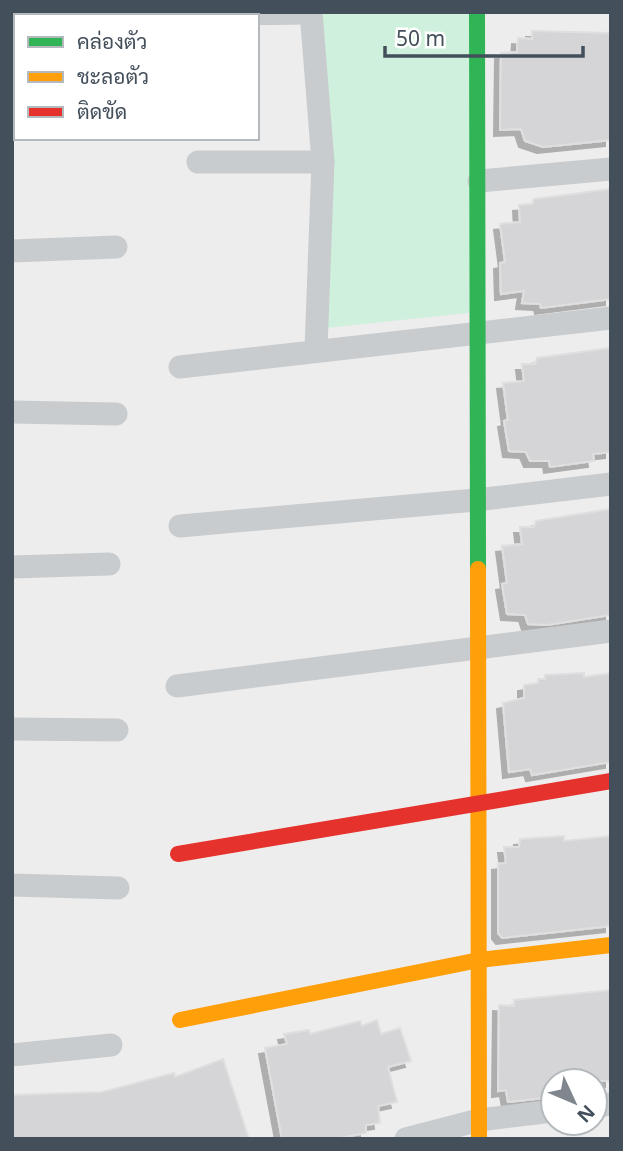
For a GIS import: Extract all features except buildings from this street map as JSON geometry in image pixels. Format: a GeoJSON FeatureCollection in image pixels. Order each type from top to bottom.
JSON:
{"type":"FeatureCollection","features":[{"type":"Feature","properties":{"kind":"street"},"geometry":{"type":"LineString","coordinates":[[477,12],[479,1129]]}},
{"type":"Feature","properties":{"kind":"street"},"geometry":{"type":"LineString","coordinates":[[233,14],[311,13],[323,162],[316,349]]}},
{"type":"Feature","properties":{"kind":"street"},"geometry":{"type":"LineString","coordinates":[[198,162],[323,162]]}},
{"type":"Feature","properties":{"kind":"street"},"geometry":{"type":"LineString","coordinates":[[479,181],[611,169]]}},
{"type":"Feature","properties":{"kind":"street"},"geometry":{"type":"LineString","coordinates":[[12,251],[116,247]]}},
{"type":"Feature","properties":{"kind":"street"},"geometry":{"type":"LineString","coordinates":[[180,367],[316,349],[611,318]]}},
{"type":"Feature","properties":{"kind":"street"},"geometry":{"type":"LineString","coordinates":[[12,412],[116,414]]}},
{"type":"Feature","properties":{"kind":"street"},"geometry":{"type":"LineString","coordinates":[[180,526],[476,500],[611,484]]}},
{"type":"Feature","properties":{"kind":"street"},"geometry":{"type":"LineString","coordinates":[[12,567],[109,564]]}},
{"type":"Feature","properties":{"kind":"street"},"geometry":{"type":"LineString","coordinates":[[177,686],[611,631]]}},
{"type":"Feature","properties":{"kind":"street"},"geometry":{"type":"LineString","coordinates":[[12,729],[117,730]]}},
{"type":"Feature","properties":{"kind":"street"},"geometry":{"type":"LineString","coordinates":[[178,854],[479,801],[611,781]]}},
{"type":"Feature","properties":{"kind":"street"},"geometry":{"type":"LineString","coordinates":[[12,886],[118,888]]}},
{"type":"Feature","properties":{"kind":"street"},"geometry":{"type":"LineString","coordinates":[[180,1020],[479,960],[611,945]]}},
{"type":"Feature","properties":{"kind":"street"},"geometry":{"type":"LineString","coordinates":[[12,1055],[111,1045]]}},
{"type":"Feature","properties":{"kind":"street"},"geometry":{"type":"LineString","coordinates":[[406,1139],[479,1129],[539,1114]]}},
{"type":"Feature","properties":{"kind":"green space"},"geometry":{"type":"Polygon","coordinates":[[[318,12],[471,12],[477,312],[317,329],[318,12]]]}},
{"type":"Feature","properties":{"kind":"traffic: fast"},"geometry":{"type":"LineString","coordinates":[[477,12],[478,569]]}},
{"type":"Feature","properties":{"kind":"traffic: slow"},"geometry":{"type":"LineString","coordinates":[[478,569],[479,1139]]}},
{"type":"Feature","properties":{"kind":"traffic: slow"},"geometry":{"type":"LineString","coordinates":[[180,1020],[479,960],[611,945]]}},
{"type":"Feature","properties":{"kind":"traffic: jam"},"geometry":{"type":"LineString","coordinates":[[178,854],[611,781]]}}]}
